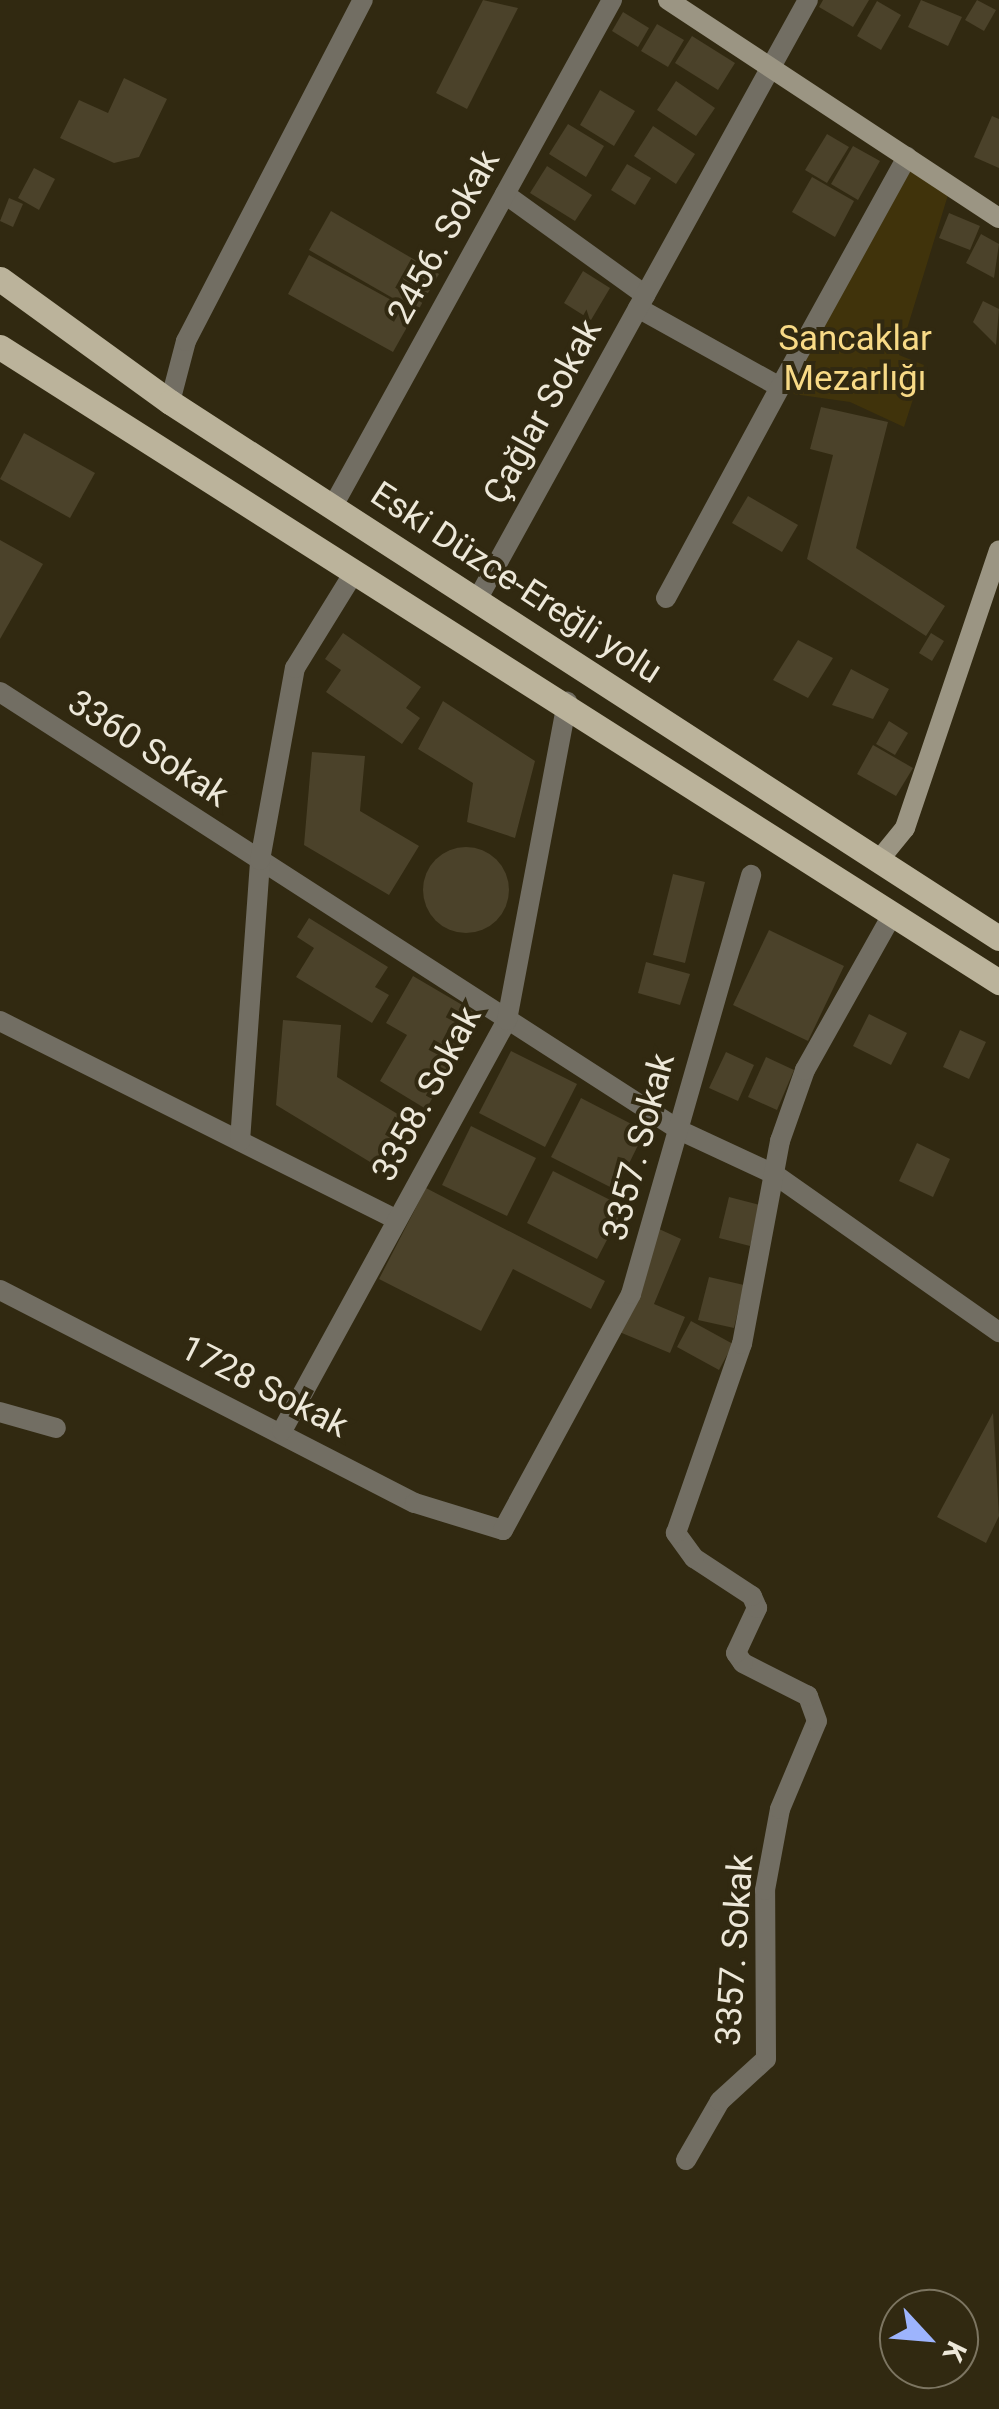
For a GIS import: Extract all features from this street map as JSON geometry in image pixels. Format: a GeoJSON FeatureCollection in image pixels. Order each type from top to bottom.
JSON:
{"type":"FeatureCollection","features":[{"type":"Feature","properties":{"kind":"main road","name":"Eski Düzce-Ereğli yolu"},"geometry":{"type":"LineString","coordinates":[[0,279],[170,402],[999,938]]}},
{"type":"Feature","properties":{"kind":"main road","name":"Eski Düzce-Ereğli yolu"},"geometry":{"type":"LineString","coordinates":[[0,347],[567,702],[999,982]]}},
{"type":"Feature","properties":{"kind":"street"},"geometry":{"type":"LineString","coordinates":[[170,402],[186,341],[363,0]]}},
{"type":"Feature","properties":{"kind":"street","name":"2456. Sokak"},"geometry":{"type":"LineString","coordinates":[[333,506],[612,0]]}},
{"type":"Feature","properties":{"kind":"street"},"geometry":{"type":"LineString","coordinates":[[668,0],[999,218]]}},
{"type":"Feature","properties":{"kind":"street","name":"Çağlar Sokak"},"geometry":{"type":"LineString","coordinates":[[477,600],[808,0]]}},
{"type":"Feature","properties":{"kind":"street"},"geometry":{"type":"LineString","coordinates":[[666,598],[907,157]]}},
{"type":"Feature","properties":{"kind":"street"},"geometry":{"type":"LineString","coordinates":[[505,194],[641,302],[780,387]]}},
{"type":"Feature","properties":{"kind":"street"},"geometry":{"type":"LineString","coordinates":[[879,860],[906,828],[999,550]]}},
{"type":"Feature","properties":{"kind":"street"},"geometry":{"type":"LineString","coordinates":[[240,1140],[260,860],[296,668],[355,571]]}},
{"type":"Feature","properties":{"kind":"street","name":"3360 Sokak"},"geometry":{"type":"LineString","coordinates":[[0,692],[680,1130],[774,1174],[999,1332]]}},
{"type":"Feature","properties":{"kind":"street","name":"3358. Sokak"},"geometry":{"type":"LineString","coordinates":[[282,1432],[507,1020],[567,702]]}},
{"type":"Feature","properties":{"kind":"street","name":"3357. Sokak"},"geometry":{"type":"LineString","coordinates":[[503,1530],[631,1294],[751,874]]}},
{"type":"Feature","properties":{"kind":"street"},"geometry":{"type":"LineString","coordinates":[[774,1174],[806,1070],[894,913]]}},
{"type":"Feature","properties":{"kind":"street"},"geometry":{"type":"LineString","coordinates":[[0,1021],[396,1219]]}},
{"type":"Feature","properties":{"kind":"street","name":"3357. Sokak"},"geometry":{"type":"LineString","coordinates":[[686,2160],[720,2102],[766,2059],[765,1890],[780,1810],[817,1721],[808,1696],[743,1663],[736,1653],[756,1608],[752,1596],[694,1558],[676,1533],[742,1344],[774,1174]]}},
{"type":"Feature","properties":{"kind":"street","name":"1728 Sokak"},"geometry":{"type":"LineString","coordinates":[[0,1290],[282,1432],[415,1504],[503,1530]]}},
{"type":"Feature","properties":{"kind":"street"},"geometry":{"type":"LineString","coordinates":[[1,1414],[56,1428]]}},
{"type":"Feature","properties":{"kind":"green space","name":"Sancaklar Mezarlığı"},"geometry":{"type":"Polygon","coordinates":[[[910,171],[948,195],[899,355],[924,365],[904,427],[850,402],[786,393],[910,171]]]}},
{"type":"Feature","properties":{"kind":"building"},"geometry":{"type":"Polygon","coordinates":[[[483,0],[518,8],[467,109],[436,93],[483,0]]]}},
{"type":"Feature","properties":{"kind":"building"},"geometry":{"type":"Polygon","coordinates":[[[823,0],[869,0],[853,27],[819,7],[823,0]]]}},
{"type":"Feature","properties":{"kind":"building"},"geometry":{"type":"Polygon","coordinates":[[[921,0],[962,17],[948,46],[908,27],[921,0]]]}},
{"type":"Feature","properties":{"kind":"building"},"geometry":{"type":"Polygon","coordinates":[[[977,0],[996,10],[984,31],[965,20],[977,0]]]}},
{"type":"Feature","properties":{"kind":"building"},"geometry":{"type":"Polygon","coordinates":[[[877,1],[901,15],[881,50],[857,36],[877,1]]]}},
{"type":"Feature","properties":{"kind":"building"},"geometry":{"type":"Polygon","coordinates":[[[623,12],[649,28],[638,47],[612,31],[623,12]]]}},
{"type":"Feature","properties":{"kind":"building"},"geometry":{"type":"Polygon","coordinates":[[[657,24],[684,40],[668,67],[641,51],[657,24]]]}},
{"type":"Feature","properties":{"kind":"building"},"geometry":{"type":"Polygon","coordinates":[[[692,36],[735,63],[718,90],[675,63],[692,36]]]}},
{"type":"Feature","properties":{"kind":"building"},"geometry":{"type":"Polygon","coordinates":[[[124,78],[167,99],[139,157],[114,163],[60,138],[79,100],[108,113],[124,78]]]}},
{"type":"Feature","properties":{"kind":"building"},"geometry":{"type":"Polygon","coordinates":[[[676,81],[715,108],[696,136],[657,110],[676,81]]]}},
{"type":"Feature","properties":{"kind":"building"},"geometry":{"type":"Polygon","coordinates":[[[600,90],[635,111],[614,146],[580,125],[600,90]]]}},
{"type":"Feature","properties":{"kind":"building"},"geometry":{"type":"Polygon","coordinates":[[[992,116],[999,119],[999,168],[974,157],[992,116]]]}},
{"type":"Feature","properties":{"kind":"building"},"geometry":{"type":"Polygon","coordinates":[[[568,124],[604,146],[586,177],[549,154],[568,124]]]}},
{"type":"Feature","properties":{"kind":"building"},"geometry":{"type":"Polygon","coordinates":[[[653,126],[695,154],[676,184],[634,156],[653,126]]]}},
{"type":"Feature","properties":{"kind":"building"},"geometry":{"type":"Polygon","coordinates":[[[827,134],[849,147],[827,183],[805,170],[827,134]]]}},
{"type":"Feature","properties":{"kind":"building"},"geometry":{"type":"Polygon","coordinates":[[[853,146],[880,161],[858,200],[831,184],[853,146]]]}},
{"type":"Feature","properties":{"kind":"building"},"geometry":{"type":"Polygon","coordinates":[[[627,164],[651,178],[635,205],[611,190],[627,164]]]}},
{"type":"Feature","properties":{"kind":"building"},"geometry":{"type":"Polygon","coordinates":[[[547,166],[592,195],[575,221],[530,193],[547,166]]]}},
{"type":"Feature","properties":{"kind":"building"},"geometry":{"type":"Polygon","coordinates":[[[34,168],[55,179],[39,210],[18,198],[34,168]]]}},
{"type":"Feature","properties":{"kind":"building"},"geometry":{"type":"Polygon","coordinates":[[[812,177],[854,201],[835,237],[792,212],[812,177]]]}},
{"type":"Feature","properties":{"kind":"building"},"geometry":{"type":"Polygon","coordinates":[[[9,198],[23,204],[13,227],[0,221],[9,198]]]}},
{"type":"Feature","properties":{"kind":"building"},"geometry":{"type":"Polygon","coordinates":[[[331,211],[439,274],[417,312],[309,250],[331,211]]]}},
{"type":"Feature","properties":{"kind":"building"},"geometry":{"type":"Polygon","coordinates":[[[949,213],[980,226],[970,250],[939,238],[949,213]]]}},
{"type":"Feature","properties":{"kind":"building"},"geometry":{"type":"Polygon","coordinates":[[[981,234],[999,244],[994,278],[966,263],[981,234]]]}},
{"type":"Feature","properties":{"kind":"building"},"geometry":{"type":"Polygon","coordinates":[[[309,255],[415,313],[393,352],[288,294],[309,255]]]}},
{"type":"Feature","properties":{"kind":"building"},"geometry":{"type":"Polygon","coordinates":[[[583,271],[610,288],[591,320],[564,303],[583,271]]]}},
{"type":"Feature","properties":{"kind":"building"},"geometry":{"type":"Polygon","coordinates":[[[983,301],[999,309],[996,345],[973,322],[983,301]]]}},
{"type":"Feature","properties":{"kind":"building"},"geometry":{"type":"Polygon","coordinates":[[[821,407],[888,422],[856,548],[945,606],[926,636],[807,559],[833,455],[810,449],[821,407]]]}},
{"type":"Feature","properties":{"kind":"building"},"geometry":{"type":"Polygon","coordinates":[[[24,433],[95,473],[70,518],[0,479],[24,433]]]}},
{"type":"Feature","properties":{"kind":"building"},"geometry":{"type":"Polygon","coordinates":[[[748,496],[798,525],[782,552],[732,523],[748,496]]]}},
{"type":"Feature","properties":{"kind":"building"},"geometry":{"type":"Polygon","coordinates":[[[0,540],[43,564],[0,639],[0,540]]]}},
{"type":"Feature","properties":{"kind":"building"},"geometry":{"type":"Polygon","coordinates":[[[343,633],[421,687],[406,708],[420,718],[402,744],[326,692],[341,670],[325,659],[343,633]]]}},
{"type":"Feature","properties":{"kind":"building"},"geometry":{"type":"Polygon","coordinates":[[[931,633],[944,641],[932,661],[919,653],[931,633]]]}},
{"type":"Feature","properties":{"kind":"building"},"geometry":{"type":"Polygon","coordinates":[[[798,640],[833,658],[808,698],[773,680],[798,640]]]}},
{"type":"Feature","properties":{"kind":"building"},"geometry":{"type":"Polygon","coordinates":[[[851,669],[889,689],[873,719],[832,705],[851,669]]]}},
{"type":"Feature","properties":{"kind":"building"},"geometry":{"type":"Polygon","coordinates":[[[443,701],[535,761],[515,838],[467,822],[473,783],[418,749],[443,701]]]}},
{"type":"Feature","properties":{"kind":"building"},"geometry":{"type":"Polygon","coordinates":[[[889,721],[908,733],[895,755],[876,744],[889,721]]]}},
{"type":"Feature","properties":{"kind":"building"},"geometry":{"type":"Polygon","coordinates":[[[873,745],[913,768],[896,796],[857,774],[873,745]]]}},
{"type":"Feature","properties":{"kind":"building"},"geometry":{"type":"Polygon","coordinates":[[[312,752],[365,756],[360,811],[419,846],[389,895],[304,845],[312,752]]]}},
{"type":"Feature","properties":{"kind":"building"},"geometry":{"type":"Polygon","coordinates":[[[458,847],[474,847],[497,859],[506,873],[506,907],[497,921],[474,933],[458,933],[442,926],[430,914],[423,898],[423,882],[430,866],[442,854],[458,847]]]}},
{"type":"Feature","properties":{"kind":"building"},"geometry":{"type":"Polygon","coordinates":[[[673,874],[705,882],[685,963],[653,955],[673,874]]]}},
{"type":"Feature","properties":{"kind":"building"},"geometry":{"type":"Polygon","coordinates":[[[309,918],[388,967],[375,987],[389,995],[372,1023],[296,977],[314,948],[297,937],[309,918]]]}},
{"type":"Feature","properties":{"kind":"building"},"geometry":{"type":"Polygon","coordinates":[[[769,930],[844,966],[808,1041],[733,1005],[769,930]]]}},
{"type":"Feature","properties":{"kind":"building"},"geometry":{"type":"Polygon","coordinates":[[[646,962],[690,974],[680,1005],[638,993],[646,962]]]}},
{"type":"Feature","properties":{"kind":"building"},"geometry":{"type":"Polygon","coordinates":[[[413,976],[481,1016],[426,1109],[380,1081],[407,1035],[386,1023],[413,976]]]}},
{"type":"Feature","properties":{"kind":"building"},"geometry":{"type":"Polygon","coordinates":[[[869,1014],[907,1033],[891,1065],[853,1046],[869,1014]]]}},
{"type":"Feature","properties":{"kind":"building"},"geometry":{"type":"Polygon","coordinates":[[[283,1020],[341,1025],[337,1077],[409,1121],[380,1168],[276,1105],[283,1020]]]}},
{"type":"Feature","properties":{"kind":"building"},"geometry":{"type":"Polygon","coordinates":[[[960,1030],[986,1042],[969,1079],[943,1067],[960,1030]]]}},
{"type":"Feature","properties":{"kind":"building"},"geometry":{"type":"Polygon","coordinates":[[[511,1051],[577,1084],[545,1147],[479,1113],[511,1051]]]}},
{"type":"Feature","properties":{"kind":"building"},"geometry":{"type":"Polygon","coordinates":[[[726,1052],[754,1065],[738,1101],[709,1088],[726,1052]]]}},
{"type":"Feature","properties":{"kind":"building"},"geometry":{"type":"Polygon","coordinates":[[[766,1057],[794,1070],[777,1110],[748,1097],[766,1057]]]}},
{"type":"Feature","properties":{"kind":"building"},"geometry":{"type":"Polygon","coordinates":[[[581,1098],[645,1131],[616,1190],[551,1157],[581,1098]]]}},
{"type":"Feature","properties":{"kind":"building"},"geometry":{"type":"Polygon","coordinates":[[[471,1126],[536,1158],[507,1216],[442,1185],[471,1126]]]}},
{"type":"Feature","properties":{"kind":"building"},"geometry":{"type":"Polygon","coordinates":[[[917,1143],[950,1159],[933,1197],[899,1181],[917,1143]]]}},
{"type":"Feature","properties":{"kind":"building"},"geometry":{"type":"Polygon","coordinates":[[[553,1171],[624,1207],[597,1259],[527,1223],[553,1171]]]}},
{"type":"Feature","properties":{"kind":"building"},"geometry":{"type":"Polygon","coordinates":[[[426,1188],[605,1281],[591,1309],[513,1269],[481,1331],[379,1279],[426,1188]]]}},
{"type":"Feature","properties":{"kind":"building"},"geometry":{"type":"Polygon","coordinates":[[[729,1197],[760,1205],[750,1246],[719,1238],[729,1197]]]}},
{"type":"Feature","properties":{"kind":"building"},"geometry":{"type":"Polygon","coordinates":[[[659,1229],[681,1239],[654,1304],[685,1317],[670,1353],[617,1331],[659,1229]]]}},
{"type":"Feature","properties":{"kind":"building"},"geometry":{"type":"Polygon","coordinates":[[[709,1277],[744,1285],[734,1328],[698,1320],[709,1277]]]}},
{"type":"Feature","properties":{"kind":"building"},"geometry":{"type":"Polygon","coordinates":[[[691,1321],[733,1344],[719,1370],[677,1347],[691,1321]]]}},
{"type":"Feature","properties":{"kind":"building"},"geometry":{"type":"Polygon","coordinates":[[[993,1413],[999,1516],[986,1543],[937,1517],[993,1413]]]}}]}
